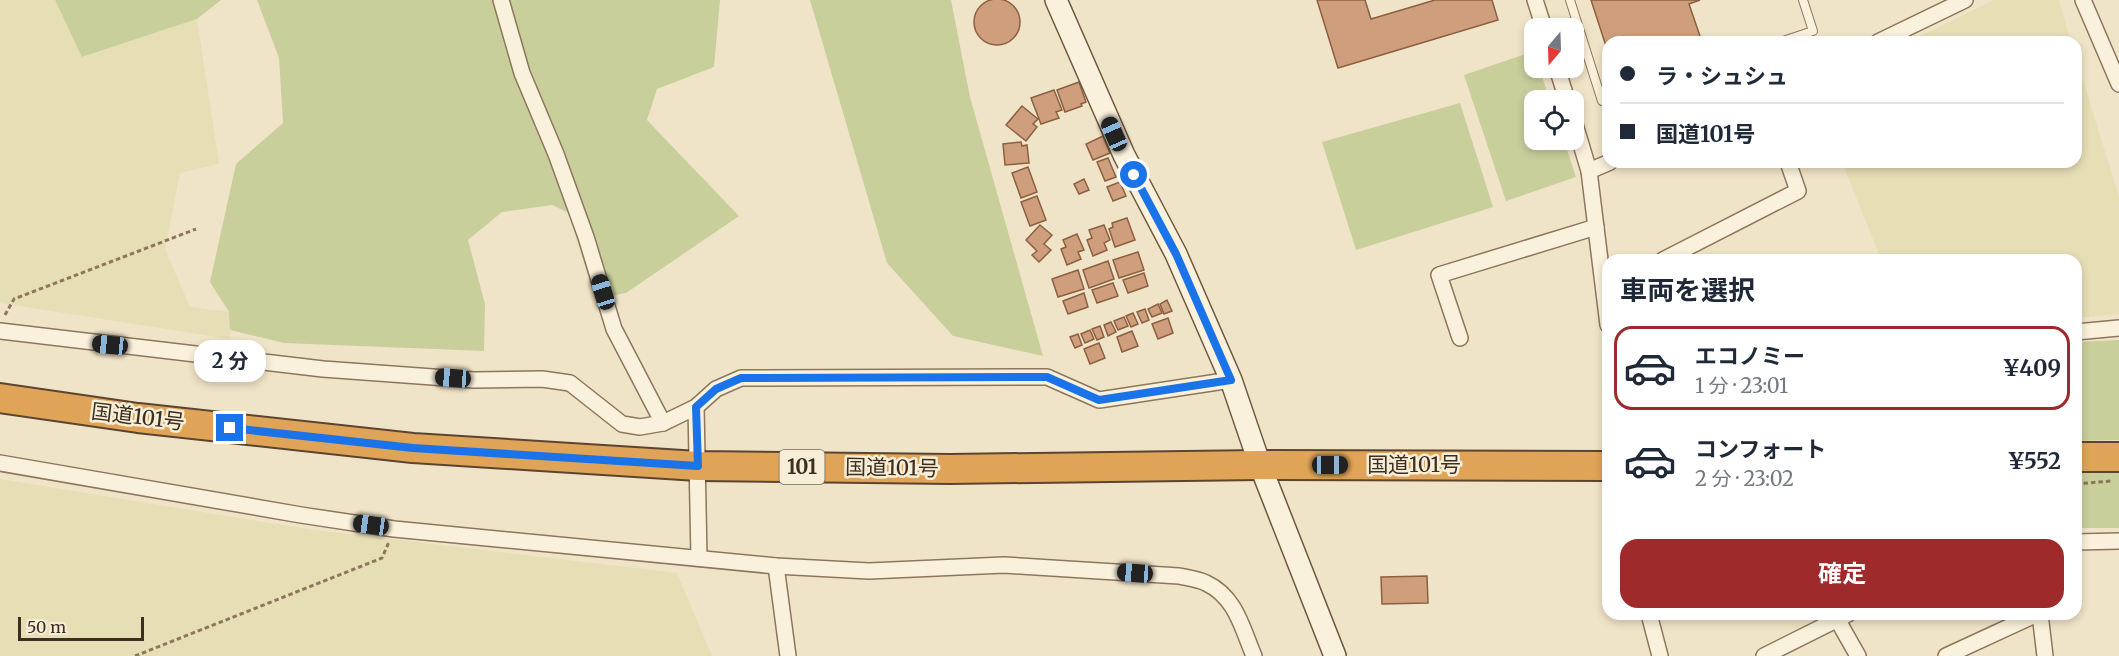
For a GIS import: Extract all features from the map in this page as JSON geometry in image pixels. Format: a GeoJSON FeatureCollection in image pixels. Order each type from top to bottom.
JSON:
{"type":"FeatureCollection","features":[{"type":"Feature","properties":{"kind":"highway","name":"国道101号"},"geometry":{"type":"LineString","coordinates":[[0,398],[138,418],[413,448],[698,466],[950,469],[1260,465],[1602,466]]}},
{"type":"Feature","properties":{"kind":"highway"},"geometry":{"type":"LineString","coordinates":[[2082,458],[2119,457]]}},
{"type":"Feature","properties":{"kind":"street"},"geometry":{"type":"LineString","coordinates":[[501,0],[522,73],[556,154],[586,237],[614,329],[663,423]]}},
{"type":"Feature","properties":{"kind":"street"},"geometry":{"type":"LineString","coordinates":[[1056,0],[1124,155],[1176,254],[1231,380],[1260,465],[1335,656]]}},
{"type":"Feature","properties":{"kind":"street"},"geometry":{"type":"LineString","coordinates":[[1535,0],[1541,18]]}},
{"type":"Feature","properties":{"kind":"street"},"geometry":{"type":"LineString","coordinates":[[1890,36],[1965,0]]}},
{"type":"Feature","properties":{"kind":"street"},"geometry":{"type":"LineString","coordinates":[[2083,0],[2119,84]]}},
{"type":"Feature","properties":{"kind":"street"},"geometry":{"type":"LineString","coordinates":[[1583,150],[1589,171],[1602,264]]}},
{"type":"Feature","properties":{"kind":"street"},"geometry":{"type":"LineString","coordinates":[[1589,171],[1602,165]]}},
{"type":"Feature","properties":{"kind":"street"},"geometry":{"type":"LineString","coordinates":[[1675,254],[1798,191],[1790,168]]}},
{"type":"Feature","properties":{"kind":"street"},"geometry":{"type":"LineString","coordinates":[[1460,339],[1439,275],[1596,227]]}},
{"type":"Feature","properties":{"kind":"street"},"geometry":{"type":"LineString","coordinates":[[2,324],[323,369],[474,380],[542,379],[570,383],[622,424],[640,428],[663,423],[696,407],[716,389],[741,378],[1047,377],[1099,400],[1231,380]]}},
{"type":"Feature","properties":{"kind":"street"},"geometry":{"type":"LineString","coordinates":[[2082,331],[2119,328]]}},
{"type":"Feature","properties":{"kind":"street"},"geometry":{"type":"LineString","coordinates":[[696,407],[699,558]]}},
{"type":"Feature","properties":{"kind":"street"},"geometry":{"type":"LineString","coordinates":[[0,463],[394,529],[776,566],[869,571],[1004,565],[1179,576],[1206,583],[1227,596],[1254,656]]}},
{"type":"Feature","properties":{"kind":"street"},"geometry":{"type":"LineString","coordinates":[[2082,542],[2119,541]]}},
{"type":"Feature","properties":{"kind":"street"},"geometry":{"type":"LineString","coordinates":[[776,566],[788,656]]}},
{"type":"Feature","properties":{"kind":"street"},"geometry":{"type":"LineString","coordinates":[[1651,620],[1660,656]]}},
{"type":"Feature","properties":{"kind":"street"},"geometry":{"type":"LineString","coordinates":[[1764,656],[1834,620]]}},
{"type":"Feature","properties":{"kind":"street"},"geometry":{"type":"LineString","coordinates":[[1844,620],[1858,656]]}},
{"type":"Feature","properties":{"kind":"street"},"geometry":{"type":"LineString","coordinates":[[1946,656],[2025,620]]}},
{"type":"Feature","properties":{"kind":"street"},"geometry":{"type":"LineString","coordinates":[[2039,620],[2044,656]]}},
{"type":"Feature","properties":{"kind":"lane"},"geometry":{"type":"LineString","coordinates":[[1570,0],[1602,101]]}},
{"type":"Feature","properties":{"kind":"lane"},"geometry":{"type":"LineString","coordinates":[[1798,36],[1813,31],[1803,0]]}},
{"type":"Feature","properties":{"kind":"path"},"geometry":{"type":"LineString","coordinates":[[2,324],[14,299],[196,229]]}},
{"type":"Feature","properties":{"kind":"path"},"geometry":{"type":"LineString","coordinates":[[2082,483],[2119,480]]}},
{"type":"Feature","properties":{"kind":"path"},"geometry":{"type":"LineString","coordinates":[[135,656],[382,558],[394,529]]}},
{"type":"Feature","properties":{"kind":"shaded area"},"geometry":{"type":"Polygon","coordinates":[[[0,0],[55,0],[83,57],[197,19],[219,164],[180,173],[165,249],[190,307],[230,312],[230,339],[0,303],[0,0]]]}},
{"type":"Feature","properties":{"kind":"shaded area"},"geometry":{"type":"Polygon","coordinates":[[[1994,0],[2059,0],[2069,36],[1920,36],[1994,0]]]}},
{"type":"Feature","properties":{"kind":"shaded area"},"geometry":{"type":"Polygon","coordinates":[[[2082,77],[2119,197],[2119,314],[2082,317],[2082,254],[1879,254],[1844,168],[2082,168],[2082,77]]]}},
{"type":"Feature","properties":{"kind":"shaded area"},"geometry":{"type":"Polygon","coordinates":[[[0,479],[307,529],[677,573],[712,656],[0,656],[0,479]]]}},
{"type":"Feature","properties":{"kind":"green space"},"geometry":{"type":"Polygon","coordinates":[[[55,0],[221,0],[197,19],[82,57],[55,0]]]}},
{"type":"Feature","properties":{"kind":"green space"},"geometry":{"type":"Polygon","coordinates":[[[257,0],[720,0],[714,67],[657,89],[647,120],[739,216],[626,293],[595,299],[569,213],[552,205],[502,212],[468,240],[485,304],[484,351],[284,343],[230,330],[229,312],[210,282],[236,164],[283,123],[279,58],[257,0]]]}},
{"type":"Feature","properties":{"kind":"green space"},"geometry":{"type":"Polygon","coordinates":[[[810,0],[951,0],[970,97],[1043,356],[953,336],[887,263],[810,0]]]}},
{"type":"Feature","properties":{"kind":"green space"},"geometry":{"type":"Polygon","coordinates":[[[1524,54],[1524,78],[1542,78],[1547,90],[1524,90],[1524,150],[1567,150],[1576,177],[1506,201],[1464,75],[1524,54]]]}},
{"type":"Feature","properties":{"kind":"green space"},"geometry":{"type":"Polygon","coordinates":[[[1460,103],[1493,207],[1356,250],[1322,142],[1460,103]]]}},
{"type":"Feature","properties":{"kind":"green space"},"geometry":{"type":"Polygon","coordinates":[[[2119,340],[2119,440],[2082,441],[2082,342],[2119,340]]]}},
{"type":"Feature","properties":{"kind":"green space"},"geometry":{"type":"Polygon","coordinates":[[[2119,469],[2119,528],[2082,528],[2082,470],[2119,469]]]}},
{"type":"Feature","properties":{"kind":"building"},"geometry":{"type":"Polygon","coordinates":[[[997,-1],[1013,6],[1020,22],[1013,38],[997,45],[981,38],[974,22],[981,6],[997,-1]]]}},
{"type":"Feature","properties":{"kind":"building"},"geometry":{"type":"Polygon","coordinates":[[[1317,0],[1365,0],[1371,19],[1435,0],[1492,0],[1498,20],[1338,68],[1317,0]]]}},
{"type":"Feature","properties":{"kind":"building"},"geometry":{"type":"Polygon","coordinates":[[[1591,0],[1700,0],[1689,4],[1700,36],[1603,36],[1591,0]]]}},
{"type":"Feature","properties":{"kind":"building"},"geometry":{"type":"Polygon","coordinates":[[[1079,82],[1086,102],[1081,104],[1082,106],[1065,112],[1057,90],[1079,82]]]}},
{"type":"Feature","properties":{"kind":"building"},"geometry":{"type":"Polygon","coordinates":[[[1054,90],[1062,110],[1056,112],[1059,118],[1041,124],[1031,98],[1054,90]]]}},
{"type":"Feature","properties":{"kind":"building"},"geometry":{"type":"Polygon","coordinates":[[[1022,106],[1038,119],[1033,124],[1037,127],[1026,141],[1006,125],[1022,106]]]}},
{"type":"Feature","properties":{"kind":"building"},"geometry":{"type":"Polygon","coordinates":[[[1103,136],[1110,153],[1093,160],[1086,144],[1103,136]]]}},
{"type":"Feature","properties":{"kind":"building"},"geometry":{"type":"Polygon","coordinates":[[[1021,142],[1022,146],[1027,145],[1029,163],[1005,165],[1003,144],[1021,142]]]}},
{"type":"Feature","properties":{"kind":"building"},"geometry":{"type":"Polygon","coordinates":[[[1108,158],[1116,177],[1105,181],[1097,162],[1108,158]]]}},
{"type":"Feature","properties":{"kind":"building"},"geometry":{"type":"Polygon","coordinates":[[[1028,167],[1037,192],[1021,198],[1012,173],[1028,167]]]}},
{"type":"Feature","properties":{"kind":"building"},"geometry":{"type":"Polygon","coordinates":[[[1084,179],[1089,190],[1079,194],[1074,184],[1084,179]]]}},
{"type":"Feature","properties":{"kind":"building"},"geometry":{"type":"Polygon","coordinates":[[[1120,182],[1126,196],[1113,201],[1107,187],[1120,182]]]}},
{"type":"Feature","properties":{"kind":"building"},"geometry":{"type":"Polygon","coordinates":[[[1037,196],[1046,220],[1030,226],[1021,202],[1037,196]]]}},
{"type":"Feature","properties":{"kind":"building"},"geometry":{"type":"Polygon","coordinates":[[[1127,218],[1135,240],[1115,247],[1109,229],[1113,227],[1112,223],[1127,218]]]}},
{"type":"Feature","properties":{"kind":"building"},"geometry":{"type":"Polygon","coordinates":[[[1040,225],[1052,235],[1044,244],[1051,250],[1039,262],[1032,255],[1037,251],[1026,240],[1040,225]]]}},
{"type":"Feature","properties":{"kind":"building"},"geometry":{"type":"Polygon","coordinates":[[[1104,225],[1110,240],[1104,243],[1107,250],[1093,256],[1087,240],[1092,238],[1089,230],[1104,225]]]}},
{"type":"Feature","properties":{"kind":"building"},"geometry":{"type":"Polygon","coordinates":[[[1077,234],[1084,250],[1078,252],[1081,259],[1067,265],[1061,249],[1066,247],[1063,240],[1077,234]]]}},
{"type":"Feature","properties":{"kind":"building"},"geometry":{"type":"Polygon","coordinates":[[[1138,252],[1144,270],[1119,278],[1113,260],[1138,252]]]}},
{"type":"Feature","properties":{"kind":"building"},"geometry":{"type":"Polygon","coordinates":[[[1108,261],[1114,279],[1089,288],[1083,270],[1108,261]]]}},
{"type":"Feature","properties":{"kind":"building"},"geometry":{"type":"Polygon","coordinates":[[[1078,270],[1084,289],[1058,297],[1052,279],[1078,270]]]}},
{"type":"Feature","properties":{"kind":"building"},"geometry":{"type":"Polygon","coordinates":[[[1144,273],[1148,286],[1128,293],[1123,280],[1144,273]]]}},
{"type":"Feature","properties":{"kind":"building"},"geometry":{"type":"Polygon","coordinates":[[[1113,283],[1118,296],[1097,303],[1092,290],[1113,283]]]}},
{"type":"Feature","properties":{"kind":"building"},"geometry":{"type":"Polygon","coordinates":[[[1084,293],[1088,307],[1068,314],[1063,301],[1084,293]]]}},
{"type":"Feature","properties":{"kind":"building"},"geometry":{"type":"Polygon","coordinates":[[[1167,300],[1172,311],[1164,314],[1160,304],[1167,300]]]}},
{"type":"Feature","properties":{"kind":"building"},"geometry":{"type":"Polygon","coordinates":[[[1158,304],[1162,313],[1152,317],[1148,309],[1158,304]]]}},
{"type":"Feature","properties":{"kind":"building"},"geometry":{"type":"Polygon","coordinates":[[[1145,309],[1149,320],[1142,323],[1137,312],[1145,309]]]}},
{"type":"Feature","properties":{"kind":"building"},"geometry":{"type":"Polygon","coordinates":[[[1133,313],[1138,324],[1131,327],[1126,316],[1133,313]]]}},
{"type":"Feature","properties":{"kind":"building"},"geometry":{"type":"Polygon","coordinates":[[[1124,317],[1128,326],[1118,330],[1114,321],[1124,317]]]}},
{"type":"Feature","properties":{"kind":"building"},"geometry":{"type":"Polygon","coordinates":[[[1168,318],[1173,333],[1158,339],[1152,324],[1168,318]]]}},
{"type":"Feature","properties":{"kind":"building"},"geometry":{"type":"Polygon","coordinates":[[[1111,322],[1116,332],[1108,336],[1104,325],[1111,322]]]}},
{"type":"Feature","properties":{"kind":"building"},"geometry":{"type":"Polygon","coordinates":[[[1100,326],[1104,337],[1097,340],[1092,329],[1100,326]]]}},
{"type":"Feature","properties":{"kind":"building"},"geometry":{"type":"Polygon","coordinates":[[[1090,330],[1094,339],[1085,343],[1081,334],[1090,330]]]}},
{"type":"Feature","properties":{"kind":"building"},"geometry":{"type":"Polygon","coordinates":[[[1132,331],[1138,346],[1122,352],[1117,337],[1132,331]]]}},
{"type":"Feature","properties":{"kind":"building"},"geometry":{"type":"Polygon","coordinates":[[[1078,334],[1082,345],[1075,348],[1070,337],[1078,334]]]}},
{"type":"Feature","properties":{"kind":"building"},"geometry":{"type":"Polygon","coordinates":[[[1099,343],[1105,358],[1090,364],[1084,349],[1099,343]]]}},
{"type":"Feature","properties":{"kind":"building"},"geometry":{"type":"Polygon","coordinates":[[[1427,576],[1428,603],[1382,604],[1381,577],[1427,576]]]}},
{"type":"Feature","properties":{"kind":"route"},"geometry":{"type":"LineString","coordinates":[[230,428],[413,448],[698,466],[696,407],[716,389],[741,378],[1047,377],[1099,400],[1231,380],[1176,254],[1134,175]]}}]}
